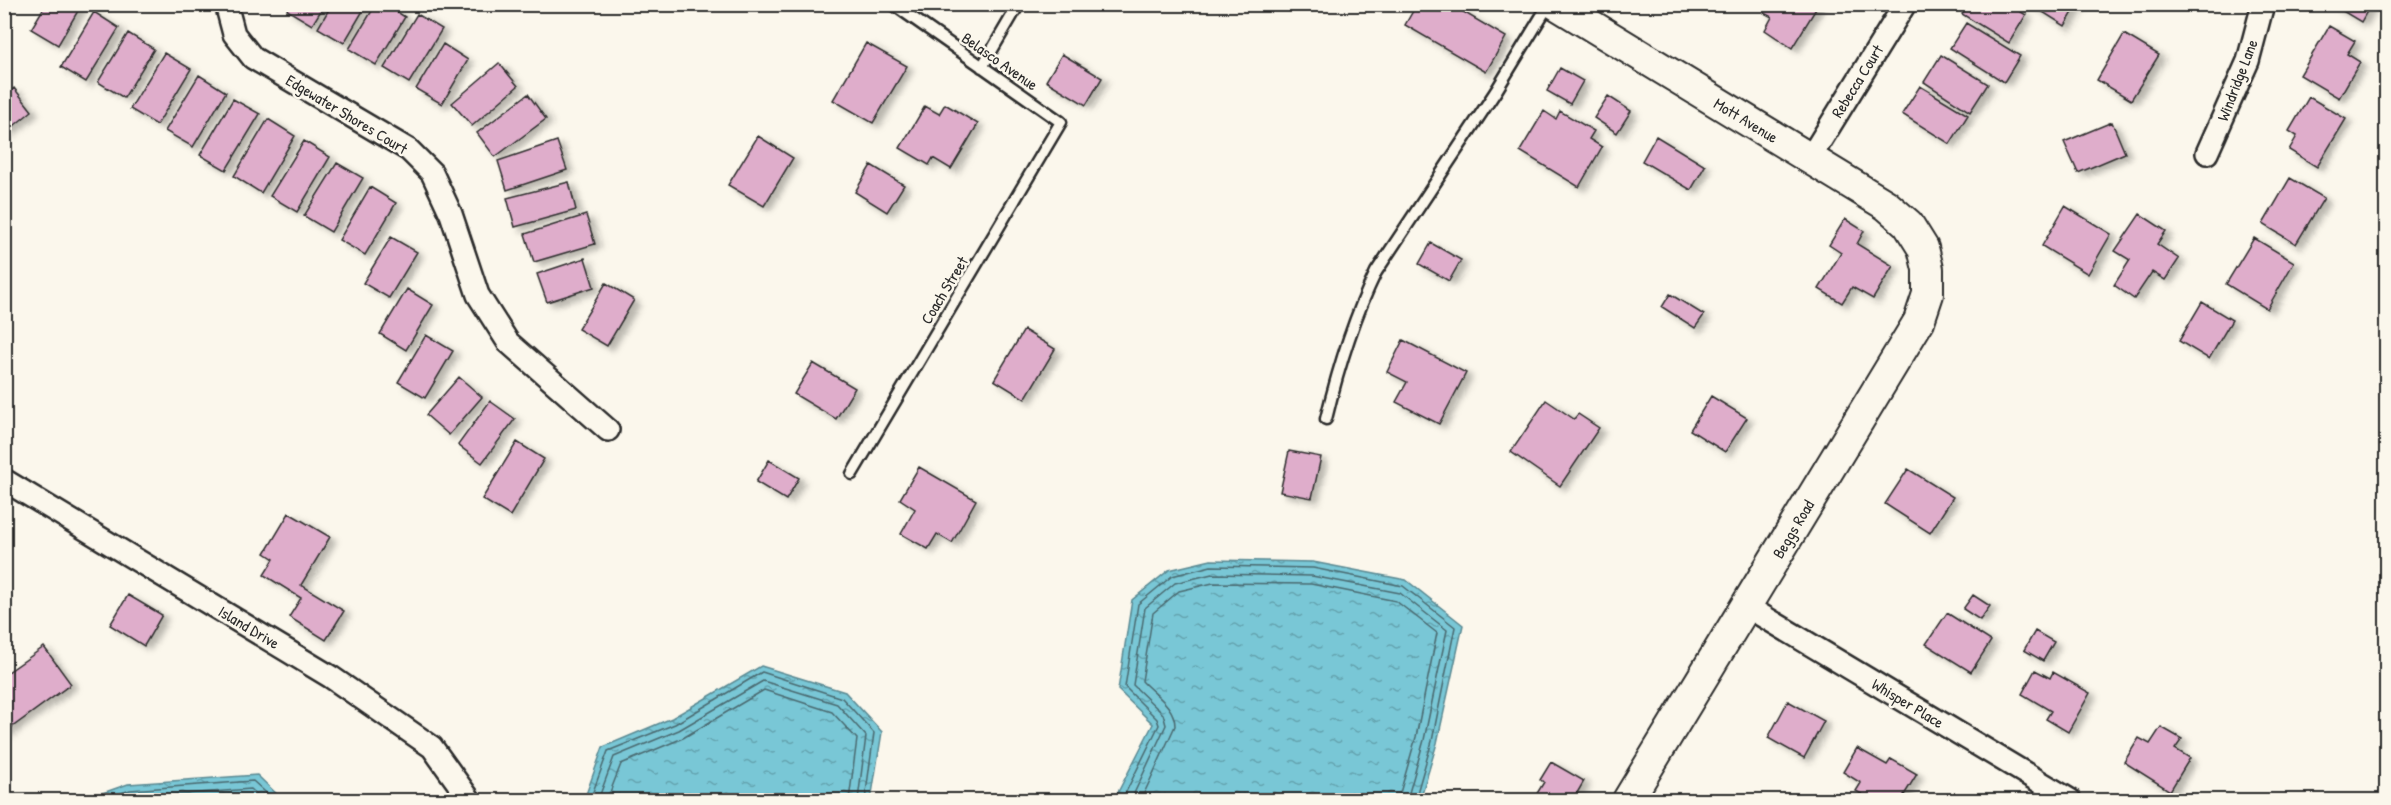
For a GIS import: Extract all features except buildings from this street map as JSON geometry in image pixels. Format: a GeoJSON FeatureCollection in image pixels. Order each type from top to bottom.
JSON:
{"type":"FeatureCollection","features":[{"type":"Feature","properties":{"kind":"street","name":"Edgewater Shores Court"},"geometry":{"type":"LineString","coordinates":[[226,4],[234,34],[253,58],[409,150],[432,173],[451,214],[478,295],[508,342],[608,430]]}},
{"type":"Feature","properties":{"kind":"street","name":"Mott Avenue"},"geometry":{"type":"LineString","coordinates":[[1557,4],[1886,205],[1908,224],[1923,248]]}},
{"type":"Feature","properties":{"kind":"street","name":"Rebecca Court"},"geometry":{"type":"LineString","coordinates":[[1810,158],[1905,4]]}},
{"type":"Feature","properties":{"kind":"street","name":"Windridge Lane"},"geometry":{"type":"LineString","coordinates":[[2207,153],[2248,61],[2263,4]]}},
{"type":"Feature","properties":{"kind":"street","name":"Beggs Road"},"geometry":{"type":"LineString","coordinates":[[1628,801],[1919,321],[1928,294],[1928,268],[1923,248]]}},
{"type":"Feature","properties":{"kind":"street","name":"Island Drive"},"geometry":{"type":"LineString","coordinates":[[4,480],[331,677],[432,747],[470,801]]}},
{"type":"Feature","properties":{"kind":"street","name":"Whisper Place"},"geometry":{"type":"LineString","coordinates":[[1746,606],[2070,801]]}},
{"type":"Feature","properties":{"kind":"lane","name":"Belasco Avenue"},"geometry":{"type":"LineString","coordinates":[[893,4],[1061,122]]}},
{"type":"Feature","properties":{"kind":"lane"},"geometry":{"type":"LineString","coordinates":[[982,67],[1019,4]]}},
{"type":"Feature","properties":{"kind":"lane"},"geometry":{"type":"LineString","coordinates":[[1326,419],[1345,351],[1364,296],[1376,272],[1496,91],[1550,4]]}},
{"type":"Feature","properties":{"kind":"lane","name":"Coach Street"},"geometry":{"type":"LineString","coordinates":[[852,474],[1061,122]]}},
{"type":"Feature","properties":{"kind":"water"},"geometry":{"type":"Polygon","coordinates":[[[1211,560],[1313,562],[1406,580],[1463,625],[1437,743],[1420,800],[1114,800],[1153,724],[1118,690],[1132,600],[1169,570],[1211,560]]]}},
{"type":"Feature","properties":{"kind":"water"},"geometry":{"type":"Polygon","coordinates":[[[761,666],[845,692],[882,732],[871,800],[584,800],[603,747],[672,718],[761,666]]]}},
{"type":"Feature","properties":{"kind":"water"},"geometry":{"type":"Polygon","coordinates":[[[257,775],[283,800],[83,800],[128,784],[257,775]]]}}]}
